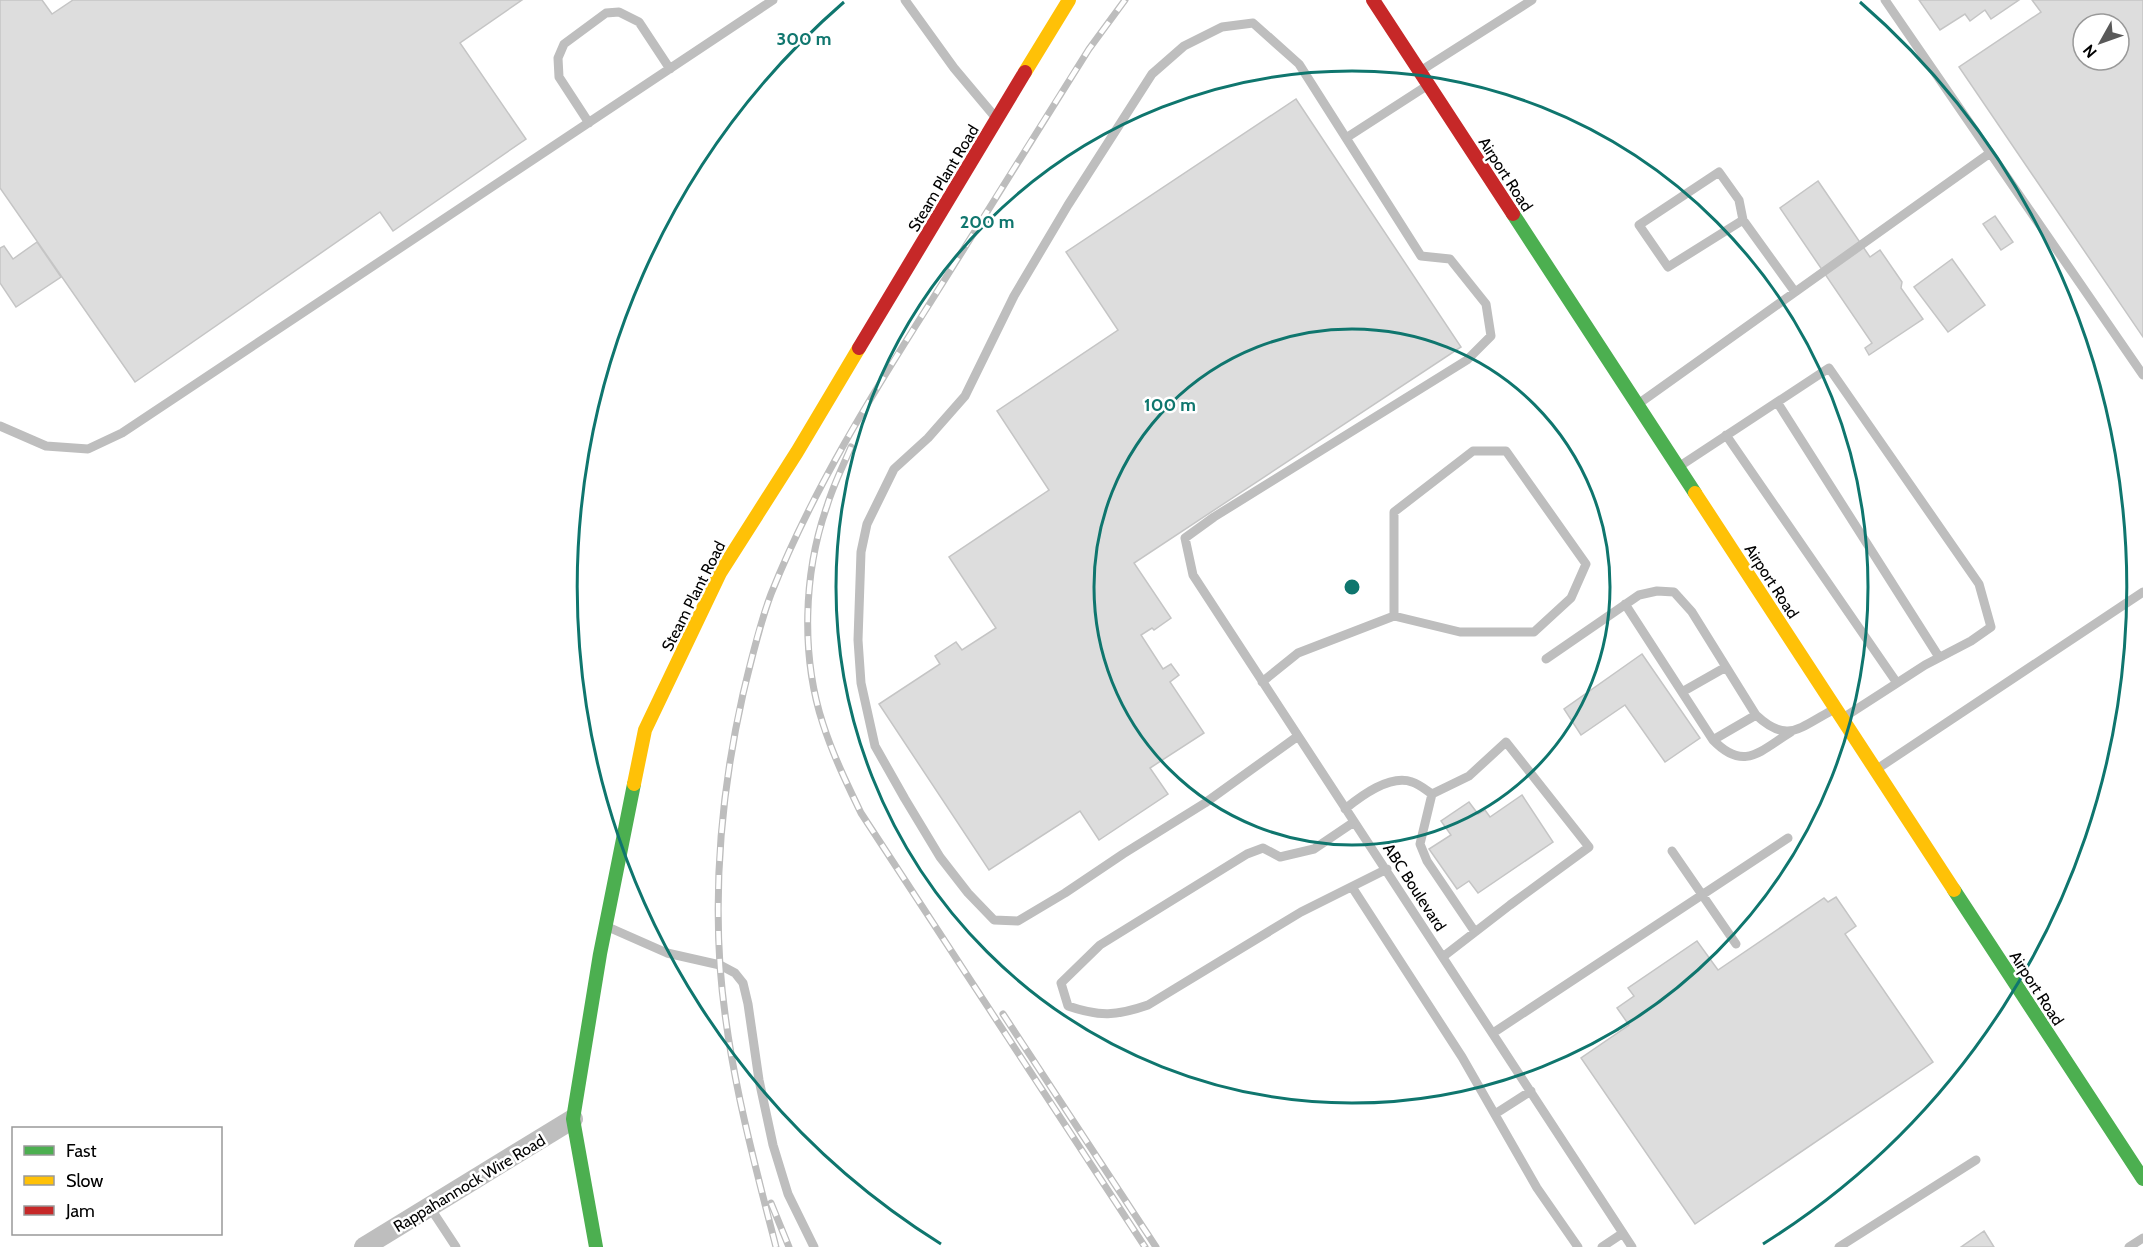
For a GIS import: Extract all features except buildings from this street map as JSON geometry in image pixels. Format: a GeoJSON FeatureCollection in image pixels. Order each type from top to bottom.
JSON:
{"type":"FeatureCollection","features":[{"type":"Feature","properties":{"kind":"main road","name":"Steam Plant Road"},"geometry":{"type":"LineString","coordinates":[[596,1247],[573,1119],[606,926],[645,730],[720,573],[797,452],[1069,0]]}},
{"type":"Feature","properties":{"kind":"main road","name":"Airport Road"},"geometry":{"type":"LineString","coordinates":[[1373,0],[2143,1179]]}},
{"type":"Feature","properties":{"kind":"street","name":"Rappahannock Wire Road"},"geometry":{"type":"LineString","coordinates":[[364,1247],[573,1119]]}},
{"type":"Feature","properties":{"kind":"lane"},"geometry":{"type":"LineString","coordinates":[[0,426],[46,446],[88,448],[123,434],[773,0]]}},
{"type":"Feature","properties":{"kind":"lane"},"geometry":{"type":"LineString","coordinates":[[905,0],[954,69],[997,120]]}},
{"type":"Feature","properties":{"kind":"lane"},"geometry":{"type":"LineString","coordinates":[[1420,71],[1532,0]]}},
{"type":"Feature","properties":{"kind":"lane"},"geometry":{"type":"LineString","coordinates":[[1885,0],[2143,375]]}},
{"type":"Feature","properties":{"kind":"lane"},"geometry":{"type":"LineString","coordinates":[[589,123],[559,77],[558,58],[564,44],[606,13],[619,12],[639,22],[670,69]]}},
{"type":"Feature","properties":{"kind":"lane"},"geometry":{"type":"LineString","coordinates":[[1298,736],[1205,803],[1065,893],[1018,921],[994,920],[968,893],[940,857],[875,746],[861,683],[858,640],[861,552],[867,524],[894,469],[928,438],[965,396],[1014,296],[1068,205],[1152,74],[1184,46],[1222,27],[1252,23],[1299,64],[1346,138],[1429,85]]}},
{"type":"Feature","properties":{"kind":"lane","name":"ABC Boulevard"},"geometry":{"type":"LineString","coordinates":[[1346,138],[1421,256],[1450,259],[1485,304],[1491,336],[1467,360],[1214,517],[1185,538],[1193,575],[1632,1247]]}},
{"type":"Feature","properties":{"kind":"lane"},"geometry":{"type":"LineString","coordinates":[[1637,405],[1990,153]]}},
{"type":"Feature","properties":{"kind":"lane"},"geometry":{"type":"LineString","coordinates":[[1743,220],[1668,267],[1639,225],[1719,172],[1739,200],[1743,220],[1795,292]]}},
{"type":"Feature","properties":{"kind":"lane"},"geometry":{"type":"LineString","coordinates":[[1625,604],[1713,740],[1724,752],[1738,758],[1751,756],[1791,732],[1839,713],[1897,683],[1991,627],[1979,584],[1829,368],[1678,467]]}},
{"type":"Feature","properties":{"kind":"lane"},"geometry":{"type":"LineString","coordinates":[[1777,402],[1939,657]]}},
{"type":"Feature","properties":{"kind":"lane"},"geometry":{"type":"LineString","coordinates":[[1726,435],[1897,683]]}},
{"type":"Feature","properties":{"kind":"lane"},"geometry":{"type":"LineString","coordinates":[[1262,682],[1298,653],[1394,616],[1460,632],[1534,632],[1570,598],[1586,564],[1506,452],[1473,451],[1394,512],[1394,616]]}},
{"type":"Feature","properties":{"kind":"lane"},"geometry":{"type":"LineString","coordinates":[[1546,659],[1639,595],[1657,591],[1674,592],[1692,612],[1756,715],[1767,725],[1780,732],[1791,732]]}},
{"type":"Feature","properties":{"kind":"lane"},"geometry":{"type":"LineString","coordinates":[[1876,771],[2143,592]]}},
{"type":"Feature","properties":{"kind":"lane"},"geometry":{"type":"LineString","coordinates":[[1682,692],[1726,667]]}},
{"type":"Feature","properties":{"kind":"lane"},"geometry":{"type":"LineString","coordinates":[[1713,740],[1756,715]]}},
{"type":"Feature","properties":{"kind":"lane"},"geometry":{"type":"LineString","coordinates":[[1432,794],[1470,776],[1506,741],[1589,847],[1443,956]]}},
{"type":"Feature","properties":{"kind":"lane"},"geometry":{"type":"LineString","coordinates":[[1345,809],[1377,786],[1404,780],[1414,782],[1432,794]]}},
{"type":"Feature","properties":{"kind":"lane"},"geometry":{"type":"LineString","coordinates":[[1432,794],[1420,844],[1427,861],[1475,932]]}},
{"type":"Feature","properties":{"kind":"lane"},"geometry":{"type":"LineString","coordinates":[[1354,822],[1314,849],[1280,857],[1263,848],[1247,854],[1100,945],[1061,983],[1068,1006],[1090,1013],[1122,1014],[1148,1005],[1301,912],[1387,869]]}},
{"type":"Feature","properties":{"kind":"lane"},"geometry":{"type":"LineString","coordinates":[[1493,1033],[1788,838]]}},
{"type":"Feature","properties":{"kind":"lane"},"geometry":{"type":"LineString","coordinates":[[1672,851],[1736,944]]}},
{"type":"Feature","properties":{"kind":"lane"},"geometry":{"type":"LineString","coordinates":[[1352,887],[1462,1057],[1536,1188],[1578,1247]]}},
{"type":"Feature","properties":{"kind":"lane"},"geometry":{"type":"LineString","coordinates":[[606,926],[667,954],[720,965],[735,973],[743,983],[759,1080],[773,1144],[788,1194],[814,1247]]}},
{"type":"Feature","properties":{"kind":"lane"},"geometry":{"type":"LineString","coordinates":[[1495,1114],[1531,1091]]}},
{"type":"Feature","properties":{"kind":"lane"},"geometry":{"type":"LineString","coordinates":[[1839,1247],[1976,1160]]}},
{"type":"Feature","properties":{"kind":"lane"},"geometry":{"type":"LineString","coordinates":[[429,1206],[456,1247]]}},
{"type":"Feature","properties":{"kind":"lane"},"geometry":{"type":"LineString","coordinates":[[1602,1247],[1623,1233]]}},
{"type":"Feature","properties":{"kind":"lane"},"geometry":{"type":"LineString","coordinates":[[2129,1247],[2143,1238]]}},
{"type":"Feature","properties":{"kind":"railway"},"geometry":{"type":"LineString","coordinates":[[776,1247],[734,1073],[723,1002],[718,932],[719,863],[725,795],[743,694],[759,631],[787,556],[844,445],[908,338],[1089,49],[1125,0]]}},
{"type":"Feature","properties":{"kind":"railway"},"geometry":{"type":"LineString","coordinates":[[851,447],[832,491],[819,532],[809,587],[808,644],[811,671],[827,736],[861,813],[1145,1247]]}},
{"type":"Feature","properties":{"kind":"railway"},"geometry":{"type":"LineString","coordinates":[[1003,1014],[1156,1247]]}},
{"type":"Feature","properties":{"kind":"railway"},"geometry":{"type":"LineString","coordinates":[[771,1203],[789,1247]]}},
{"type":"Feature","properties":{"kind":"traffic: fast"},"geometry":{"type":"LineString","coordinates":[[1513,214],[1695,493]]}},
{"type":"Feature","properties":{"kind":"traffic: fast"},"geometry":{"type":"LineString","coordinates":[[596,1247],[573,1119],[600,954],[634,784]]}},
{"type":"Feature","properties":{"kind":"traffic: fast"},"geometry":{"type":"LineString","coordinates":[[1954,890],[2143,1179]]}},
{"type":"Feature","properties":{"kind":"traffic: slow"},"geometry":{"type":"LineString","coordinates":[[1025,72],[1069,0]]}},
{"type":"Feature","properties":{"kind":"traffic: slow"},"geometry":{"type":"LineString","coordinates":[[634,784],[645,730],[720,573],[797,452],[859,348]]}},
{"type":"Feature","properties":{"kind":"traffic: slow"},"geometry":{"type":"LineString","coordinates":[[1695,493],[1954,890]]}},
{"type":"Feature","properties":{"kind":"traffic: jam"},"geometry":{"type":"LineString","coordinates":[[1373,0],[1513,214]]}},
{"type":"Feature","properties":{"kind":"traffic: jam"},"geometry":{"type":"LineString","coordinates":[[859,348],[1025,72]]}}]}
